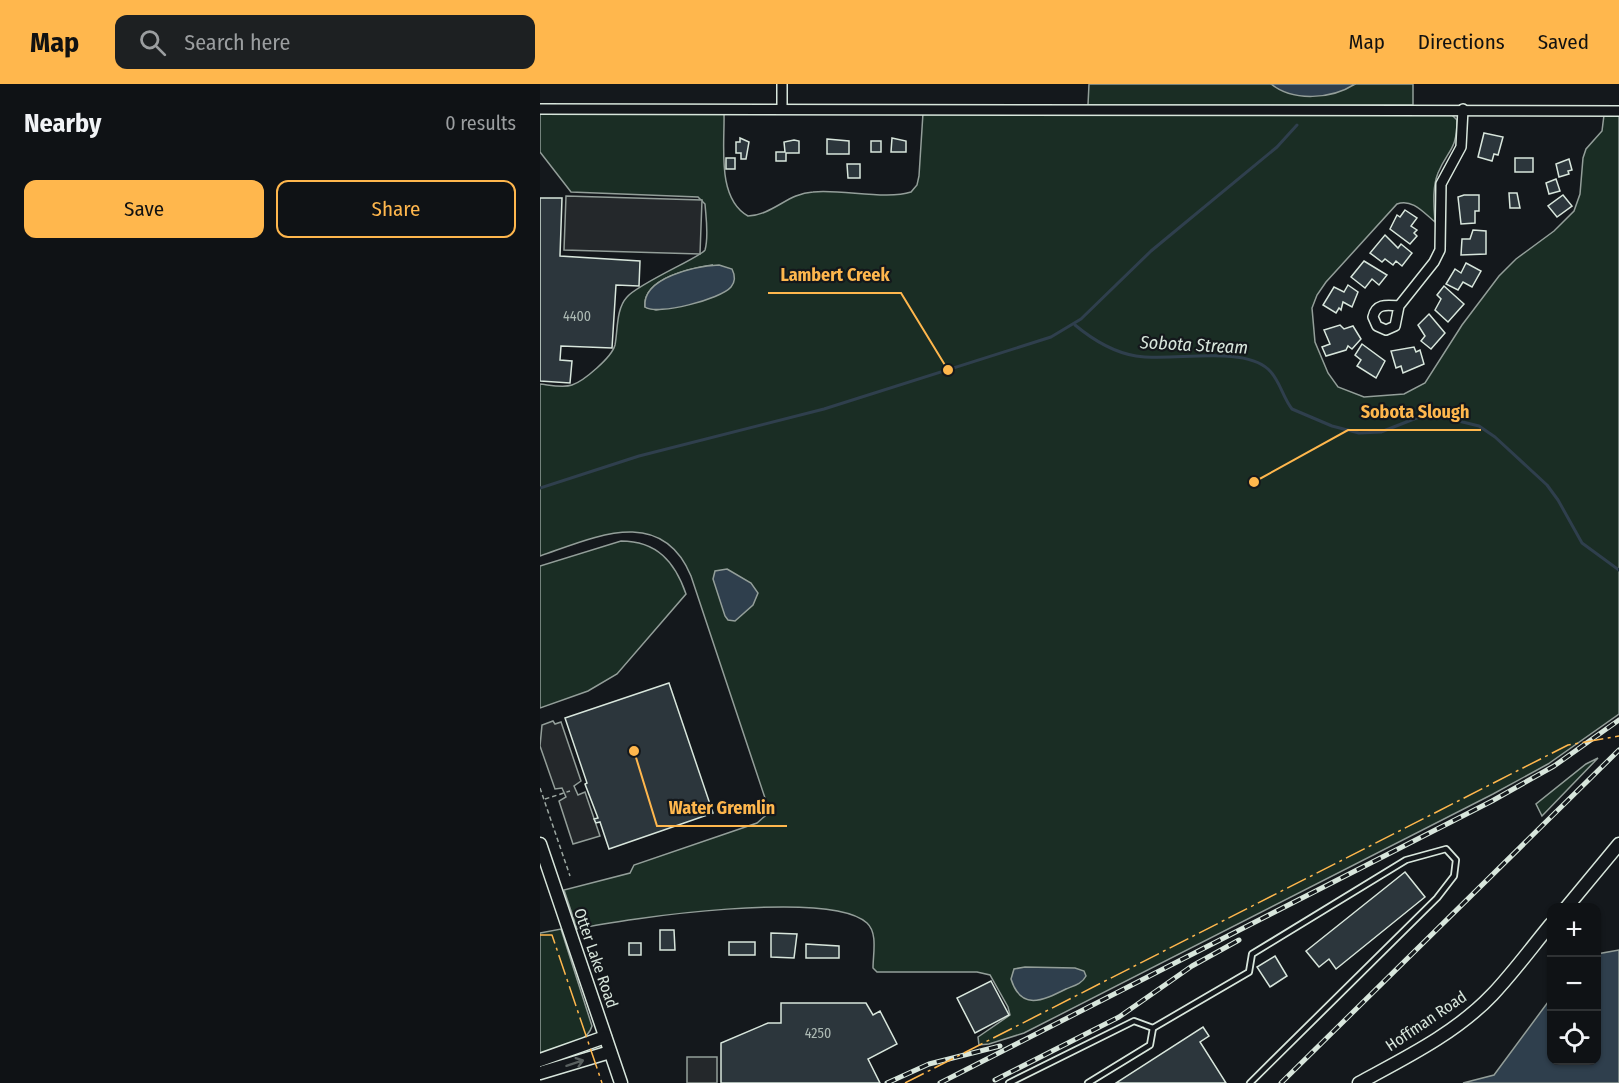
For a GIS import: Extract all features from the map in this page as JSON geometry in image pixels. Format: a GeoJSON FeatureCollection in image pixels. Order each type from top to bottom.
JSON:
{"type":"FeatureCollection","features":[{"type":"Feature","properties":{"kind":"street"},"geometry":{"type":"LineString","coordinates":[[782,84],[782,109]]}},
{"type":"Feature","properties":{"kind":"street"},"geometry":{"type":"LineString","coordinates":[[540,109],[1619,111]]}},
{"type":"Feature","properties":{"kind":"street"},"geometry":{"type":"LineString","coordinates":[[1399,306],[1434,262],[1440,250],[1441,184],[1461,147],[1463,109]]}},
{"type":"Feature","properties":{"kind":"street","name":"Otter Lake Road"},"geometry":{"type":"LineString","coordinates":[[540,844],[621,1083]]}},
{"type":"Feature","properties":{"kind":"street"},"geometry":{"type":"LineString","coordinates":[[1570,903],[1619,844]]}},
{"type":"Feature","properties":{"kind":"street","name":"Hoffman Road"},"geometry":{"type":"LineString","coordinates":[[1359,1083],[1441,1036],[1470,1015],[1492,995],[1547,929]]}},
{"type":"Feature","properties":{"kind":"street"},"geometry":{"type":"LineString","coordinates":[[540,1060],[605,1037]]}},
{"type":"Feature","properties":{"kind":"street"},"geometry":{"type":"LineString","coordinates":[[540,1073],[610,1052]]}},
{"type":"Feature","properties":{"kind":"lane"},"geometry":{"type":"LineString","coordinates":[[1088,1083],[1150,1045],[1153,1028],[1249,972],[1252,954],[1406,860],[1446,849],[1456,860],[1454,876],[1437,898],[1250,1083]]}},
{"type":"Feature","properties":{"kind":"lane"},"geometry":{"type":"LineString","coordinates":[[1009,1083],[1134,1021],[1153,1028]]}},
{"type":"Feature","properties":{"kind":"path"},"geometry":{"type":"LineString","coordinates":[[540,788],[570,876]]}},
{"type":"Feature","properties":{"kind":"path"},"geometry":{"type":"LineString","coordinates":[[544,800],[570,791]]}},
{"type":"Feature","properties":{"kind":"green space"},"geometry":{"type":"Polygon","coordinates":[[[1089,84],[1311,84],[1311,95],[1317,95],[1356,84],[1413,84],[1413,105],[1088,105],[1089,84]]]}},
{"type":"Feature","properties":{"kind":"green space"},"geometry":{"type":"Polygon","coordinates":[[[540,113],[724,113],[724,169],[727,184],[738,208],[748,216],[765,212],[804,193],[824,191],[890,195],[911,192],[917,185],[919,176],[923,113],[1452,115],[1457,120],[1457,130],[1451,149],[1436,179],[1435,222],[1413,205],[1397,204],[1326,282],[1312,308],[1315,342],[1328,373],[1338,387],[1364,397],[1404,394],[1425,383],[1462,325],[1499,276],[1516,259],[1554,231],[1574,211],[1580,194],[1586,149],[1602,131],[1604,115],[1619,115],[1619,714],[1548,764],[1493,794],[1024,1033],[989,1044],[979,1045],[978,1037],[1010,1015],[990,975],[977,972],[877,972],[873,968],[873,932],[867,923],[846,913],[814,908],[727,909],[681,913],[577,929],[564,890],[630,873],[634,865],[757,823],[765,816],[768,807],[691,576],[678,554],[662,540],[644,533],[624,532],[582,541],[540,556],[540,384],[572,385],[603,362],[615,345],[619,313],[627,297],[705,250],[707,233],[705,204],[698,197],[571,192],[540,152],[540,113]],[[712,265],[681,272],[660,282],[651,289],[646,297],[645,307],[656,310],[700,301],[712,265]]]}},
{"type":"Feature","properties":{"kind":"green space"},"geometry":{"type":"Polygon","coordinates":[[[621,541],[645,545],[663,556],[676,572],[686,594],[617,674],[588,691],[540,708],[540,566],[621,541]]]}},
{"type":"Feature","properties":{"kind":"green space"},"geometry":{"type":"Polygon","coordinates":[[[1598,758],[1542,816],[1536,804],[1586,764],[1598,758]]]}},
{"type":"Feature","properties":{"kind":"green space"},"geometry":{"type":"Polygon","coordinates":[[[561,929],[592,1026],[584,1038],[578,1042],[540,1055],[540,933],[561,929]]]}},
{"type":"Feature","properties":{"kind":"shaded area"},"geometry":{"type":"Polygon","coordinates":[[[566,196],[702,200],[700,254],[564,250],[566,196]]]}},
{"type":"Feature","properties":{"kind":"shaded area"},"geometry":{"type":"Polygon","coordinates":[[[553,721],[555,724],[561,722],[581,781],[574,786],[578,795],[585,792],[600,836],[573,844],[559,801],[566,797],[562,788],[555,789],[540,746],[542,725],[553,721]]]}},
{"type":"Feature","properties":{"kind":"shaded area"},"geometry":{"type":"Polygon","coordinates":[[[687,1057],[717,1057],[717,1083],[687,1083],[687,1057]]]}},
{"type":"Feature","properties":{"kind":"water"},"geometry":{"type":"Polygon","coordinates":[[[1271,84],[1355,84],[1335,93],[1301,96],[1280,90],[1271,84]]]}},
{"type":"Feature","properties":{"kind":"water"},"geometry":{"type":"Polygon","coordinates":[[[719,265],[732,269],[734,276],[733,285],[725,292],[703,301],[675,308],[645,307],[646,297],[661,281],[685,271],[719,265]]]}},
{"type":"Feature","properties":{"kind":"water"},"geometry":{"type":"Polygon","coordinates":[[[727,569],[751,583],[758,593],[753,605],[735,621],[728,620],[725,616],[713,579],[715,571],[727,569]]]}},
{"type":"Feature","properties":{"kind":"water"},"geometry":{"type":"Polygon","coordinates":[[[1619,950],[1619,1083],[1463,1083],[1494,1075],[1547,1003],[1547,1065],[1601,1065],[1601,953],[1619,950]]]}},
{"type":"Feature","properties":{"kind":"water"},"geometry":{"type":"Polygon","coordinates":[[[1025,967],[1075,968],[1084,971],[1086,976],[1074,986],[1041,1000],[1033,1001],[1020,996],[1011,979],[1014,969],[1025,967]]]}},
{"type":"Feature","properties":{"kind":"building"},"geometry":{"type":"Polygon","coordinates":[[[1484,133],[1503,137],[1498,155],[1494,154],[1492,161],[1478,157],[1484,133]]]}},
{"type":"Feature","properties":{"kind":"building"},"geometry":{"type":"Polygon","coordinates":[[[740,138],[749,142],[746,159],[741,159],[741,153],[736,153],[736,142],[740,142],[740,138]]]}},
{"type":"Feature","properties":{"kind":"building"},"geometry":{"type":"Polygon","coordinates":[[[892,138],[906,141],[906,152],[891,152],[892,138]]]}},
{"type":"Feature","properties":{"kind":"building"},"geometry":{"type":"Polygon","coordinates":[[[827,139],[849,141],[849,154],[827,154],[827,139]]]}},
{"type":"Feature","properties":{"kind":"building"},"geometry":{"type":"Polygon","coordinates":[[[799,141],[799,153],[786,153],[786,161],[776,161],[776,152],[785,152],[784,142],[799,141]]]}},
{"type":"Feature","properties":{"kind":"building"},"geometry":{"type":"Polygon","coordinates":[[[871,141],[881,141],[881,152],[871,152],[871,141]]]}},
{"type":"Feature","properties":{"kind":"building"},"geometry":{"type":"Polygon","coordinates":[[[726,158],[735,158],[735,169],[726,169],[726,158]]]}},
{"type":"Feature","properties":{"kind":"building"},"geometry":{"type":"Polygon","coordinates":[[[1515,158],[1533,158],[1533,172],[1515,172],[1515,158]]]}},
{"type":"Feature","properties":{"kind":"building"},"geometry":{"type":"Polygon","coordinates":[[[1569,159],[1572,170],[1568,171],[1569,174],[1559,177],[1556,164],[1569,159]]]}},
{"type":"Feature","properties":{"kind":"building"},"geometry":{"type":"Polygon","coordinates":[[[847,164],[860,164],[860,178],[848,178],[847,164]]]}},
{"type":"Feature","properties":{"kind":"building"},"geometry":{"type":"Polygon","coordinates":[[[1556,179],[1560,191],[1549,194],[1546,183],[1556,179]]]}},
{"type":"Feature","properties":{"kind":"building"},"geometry":{"type":"Polygon","coordinates":[[[1509,193],[1517,193],[1520,208],[1510,208],[1509,193]]]}},
{"type":"Feature","properties":{"kind":"building"},"geometry":{"type":"Polygon","coordinates":[[[1479,195],[1479,211],[1475,211],[1475,223],[1461,224],[1458,197],[1479,195]]]}},
{"type":"Feature","properties":{"kind":"building"},"geometry":{"type":"Polygon","coordinates":[[[1563,195],[1572,206],[1557,217],[1548,206],[1563,195]]]}},
{"type":"Feature","properties":{"kind":"building"},"geometry":{"type":"Polygon","coordinates":[[[540,198],[562,198],[560,256],[640,261],[639,286],[616,285],[612,348],[561,346],[560,360],[572,361],[570,383],[540,381],[540,198]]]}},
{"type":"Feature","properties":{"kind":"building"},"geometry":{"type":"Polygon","coordinates":[[[1405,210],[1417,218],[1411,226],[1417,230],[1414,233],[1417,236],[1410,244],[1390,229],[1397,215],[1400,217],[1405,210]]]}},
{"type":"Feature","properties":{"kind":"building"},"geometry":{"type":"Polygon","coordinates":[[[1473,230],[1486,231],[1486,254],[1461,255],[1462,239],[1470,239],[1473,230]]]}},
{"type":"Feature","properties":{"kind":"building"},"geometry":{"type":"Polygon","coordinates":[[[1385,235],[1398,248],[1401,244],[1412,253],[1402,266],[1396,261],[1393,265],[1385,259],[1382,262],[1370,253],[1385,235]]]}},
{"type":"Feature","properties":{"kind":"building"},"geometry":{"type":"Polygon","coordinates":[[[1364,261],[1387,275],[1379,285],[1372,279],[1365,288],[1351,277],[1364,261]]]}},
{"type":"Feature","properties":{"kind":"building"},"geometry":{"type":"Polygon","coordinates":[[[1466,263],[1481,271],[1472,287],[1463,282],[1458,290],[1446,284],[1455,269],[1461,273],[1466,263]]]}},
{"type":"Feature","properties":{"kind":"building"},"geometry":{"type":"Polygon","coordinates":[[[1348,285],[1358,292],[1352,307],[1343,302],[1341,310],[1339,308],[1336,313],[1323,305],[1334,287],[1344,292],[1348,285]]]}},
{"type":"Feature","properties":{"kind":"building"},"geometry":{"type":"Polygon","coordinates":[[[1444,286],[1464,304],[1448,322],[1435,310],[1441,299],[1437,295],[1444,286]]]}},
{"type":"Feature","properties":{"kind":"building"},"geometry":{"type":"Polygon","coordinates":[[[1429,314],[1445,333],[1431,349],[1421,341],[1425,336],[1418,325],[1429,314]]]}},
{"type":"Feature","properties":{"kind":"building"},"geometry":{"type":"Polygon","coordinates":[[[1340,325],[1344,329],[1353,326],[1361,339],[1352,349],[1348,346],[1346,350],[1326,356],[1322,347],[1330,344],[1324,330],[1340,325]]]}},
{"type":"Feature","properties":{"kind":"building"},"geometry":{"type":"Polygon","coordinates":[[[1362,344],[1385,361],[1376,378],[1357,366],[1361,360],[1355,355],[1362,344]]]}},
{"type":"Feature","properties":{"kind":"building"},"geometry":{"type":"Polygon","coordinates":[[[1414,347],[1416,352],[1420,350],[1424,364],[1403,373],[1401,366],[1396,368],[1391,351],[1414,347]]]}},
{"type":"Feature","properties":{"kind":"building"},"geometry":{"type":"Polygon","coordinates":[[[669,683],[713,813],[609,849],[600,822],[596,823],[594,819],[598,818],[565,718],[669,683]]]}},
{"type":"Feature","properties":{"kind":"building"},"geometry":{"type":"Polygon","coordinates":[[[1405,872],[1425,897],[1336,969],[1329,959],[1319,967],[1306,951],[1405,872]]]}},
{"type":"Feature","properties":{"kind":"building"},"geometry":{"type":"Polygon","coordinates":[[[660,930],[674,930],[675,950],[660,950],[660,930]]]}},
{"type":"Feature","properties":{"kind":"building"},"geometry":{"type":"Polygon","coordinates":[[[771,933],[797,934],[794,958],[771,957],[771,933]]]}},
{"type":"Feature","properties":{"kind":"building"},"geometry":{"type":"Polygon","coordinates":[[[729,942],[755,942],[755,955],[729,955],[729,942]]]}},
{"type":"Feature","properties":{"kind":"building"},"geometry":{"type":"Polygon","coordinates":[[[629,943],[641,943],[641,955],[629,955],[629,943]]]}},
{"type":"Feature","properties":{"kind":"building"},"geometry":{"type":"Polygon","coordinates":[[[806,944],[839,946],[839,958],[806,958],[806,944]]]}},
{"type":"Feature","properties":{"kind":"building"},"geometry":{"type":"Polygon","coordinates":[[[1275,956],[1287,976],[1270,987],[1257,967],[1275,956]]]}},
{"type":"Feature","properties":{"kind":"building"},"geometry":{"type":"Polygon","coordinates":[[[991,981],[1009,1015],[975,1033],[957,998],[991,981]]]}},
{"type":"Feature","properties":{"kind":"building"},"geometry":{"type":"Polygon","coordinates":[[[781,1003],[866,1003],[873,1015],[880,1011],[897,1044],[868,1059],[880,1083],[721,1083],[721,1043],[768,1023],[781,1023],[781,1003]]]}},
{"type":"Feature","properties":{"kind":"building"},"geometry":{"type":"Polygon","coordinates":[[[1203,1027],[1209,1036],[1200,1042],[1226,1083],[1116,1083],[1203,1027]]]}},
{"type":"Feature","properties":{"kind":"waterway"},"geometry":{"type":"LineString","coordinates":[[540,488],[639,456],[824,409],[1051,337],[1081,319],[1151,251],[1277,147],[1297,125]]}},
{"type":"Feature","properties":{"kind":"waterway","name":"Sobota Stream"},"geometry":{"type":"LineString","coordinates":[[1075,325],[1103,345],[1136,356],[1224,356],[1256,362],[1272,373],[1292,409],[1332,426],[1359,433],[1381,432],[1419,417],[1434,415],[1479,426],[1495,437],[1547,485],[1582,543],[1619,570]]}},
{"type":"Feature","properties":{"kind":"railway"},"geometry":{"type":"LineString","coordinates":[[940,1083],[1492,801],[1554,766],[1619,720]]}},
{"type":"Feature","properties":{"kind":"railway"},"geometry":{"type":"LineString","coordinates":[[1281,1083],[1619,750]]}},
{"type":"Feature","properties":{"kind":"railway"},"geometry":{"type":"LineString","coordinates":[[995,1080],[1119,1017],[1192,966],[1239,940]]}},
{"type":"Feature","properties":{"kind":"railway"},"geometry":{"type":"LineString","coordinates":[[887,1083],[929,1064],[1000,1046]]}},
{"type":"Feature","properties":{"kind":"power"},"geometry":{"type":"LineString","coordinates":[[905,1083],[1568,745],[1619,736]]}},
{"type":"Feature","properties":{"kind":"power"},"geometry":{"type":"LineString","coordinates":[[540,935],[552,935],[602,1083]]}},
{"type":"Feature","properties":{"kind":"place","name":"Lambert Creek"},"geometry":{"type":"Point","coordinates":[948,370]}},
{"type":"Feature","properties":{"kind":"place","name":"Sobota Slough"},"geometry":{"type":"Point","coordinates":[1254,482]}},
{"type":"Feature","properties":{"kind":"place","name":"Water Gremlin"},"geometry":{"type":"Point","coordinates":[634,751]}}]}
